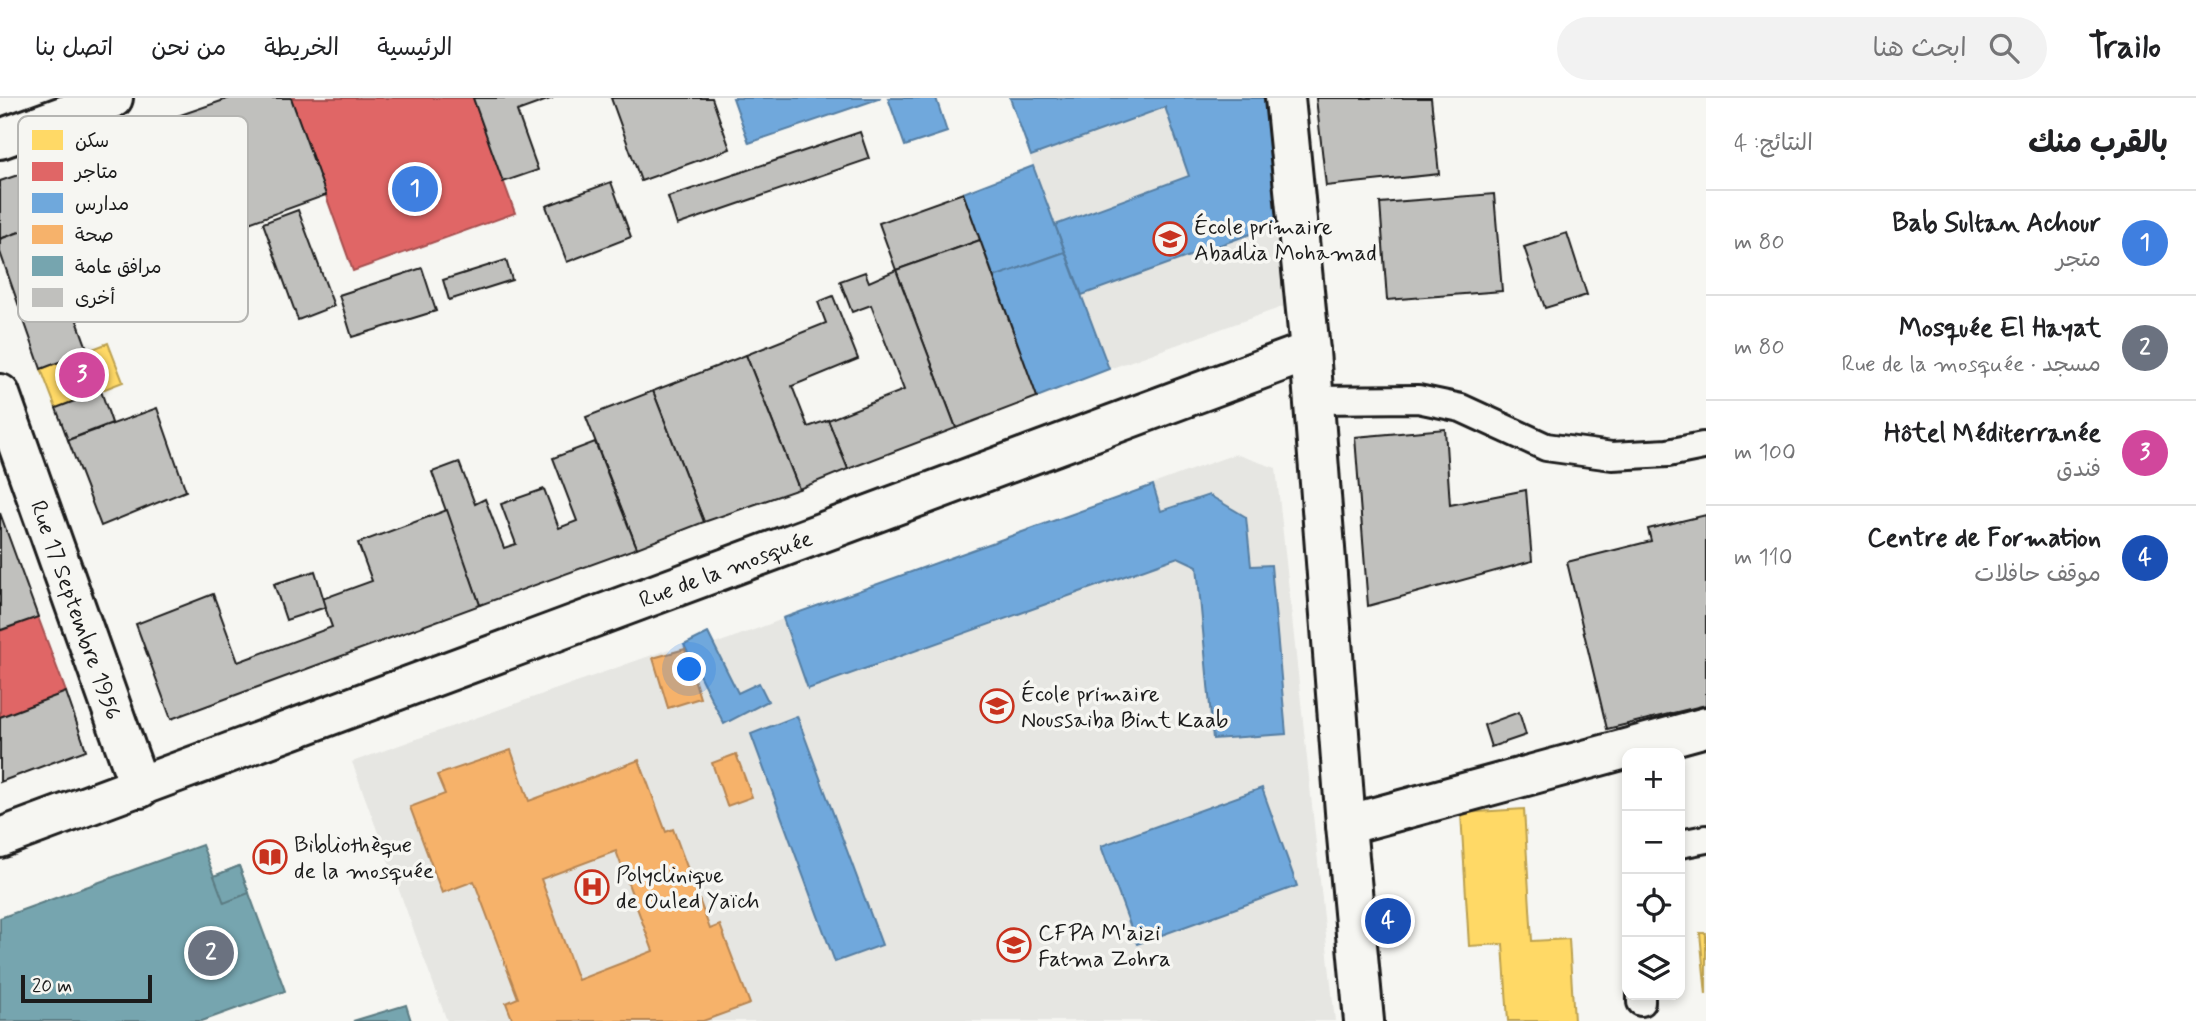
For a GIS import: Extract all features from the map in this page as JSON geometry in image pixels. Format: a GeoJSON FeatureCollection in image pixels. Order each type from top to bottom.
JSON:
{"type":"FeatureCollection","features":[{"type":"Feature","properties":{"kind":"street"},"geometry":{"type":"LineString","coordinates":[[63,116],[113,98]]}},
{"type":"Feature","properties":{"kind":"street"},"geometry":{"type":"LineString","coordinates":[[1285,98],[1310,351],[1346,825],[1364,1021]]}},
{"type":"Feature","properties":{"kind":"street"},"geometry":{"type":"LineString","coordinates":[[0,139],[18,132]]}},
{"type":"Feature","properties":{"kind":"street","name":"Rue de la mosquée"},"geometry":{"type":"LineString","coordinates":[[140,788],[1310,351]]}},
{"type":"Feature","properties":{"kind":"street","name":"Rue 17 Septembre 1956"},"geometry":{"type":"LineString","coordinates":[[0,394],[140,788]]}},
{"type":"Feature","properties":{"kind":"street"},"geometry":{"type":"LineString","coordinates":[[1346,825],[1706,727]]}},
{"type":"Feature","properties":{"kind":"street"},"geometry":{"type":"LineString","coordinates":[[0,838],[140,788]]}},
{"type":"Feature","properties":{"kind":"lane"},"geometry":{"type":"LineString","coordinates":[[1313,400],[1418,398],[1461,408],[1546,447],[1612,456],[1668,453],[1703,446]]}},
{"type":"Feature","properties":{"kind":"lane"},"geometry":{"type":"LineString","coordinates":[[1685,843],[1706,839]]}},
{"type":"Feature","properties":{"kind":"shaded area","name":"École primaire Abadlia Mohamad"},"geometry":{"type":"Polygon","coordinates":[[[1010,98],[1267,98],[1285,306],[1109,369],[1010,98]]]}},
{"type":"Feature","properties":{"kind":"shaded area"},"geometry":{"type":"Polygon","coordinates":[[[1235,454],[1276,468],[1335,1021],[447,1021],[352,762],[669,649],[674,659],[1235,454]]]}},
{"type":"Feature","properties":{"kind":"building: سكن"},"geometry":{"type":"Polygon","coordinates":[[[108,343],[123,382],[56,408],[41,369],[108,343]]]}},
{"type":"Feature","properties":{"kind":"building: سكن"},"geometry":{"type":"Polygon","coordinates":[[[1524,809],[1532,941],[1569,939],[1574,1021],[1508,1021],[1503,944],[1469,946],[1461,813],[1524,809]]]}},
{"type":"Feature","properties":{"kind":"building: سكن"},"geometry":{"type":"Polygon","coordinates":[[[1700,933],[1706,933],[1706,995],[1700,933]]]}},
{"type":"Feature","properties":{"kind":"building: متاجر"},"geometry":{"type":"Polygon","coordinates":[[[291,98],[473,98],[515,213],[353,271],[291,98]]]}},
{"type":"Feature","properties":{"kind":"building: متاجر"},"geometry":{"type":"Polygon","coordinates":[[[38,617],[66,692],[0,717],[0,631],[38,617]]]}},
{"type":"Feature","properties":{"kind":"building: مدارس"},"geometry":{"type":"Polygon","coordinates":[[[733,98],[881,98],[749,143],[733,98]]]}},
{"type":"Feature","properties":{"kind":"building: مدارس"},"geometry":{"type":"Polygon","coordinates":[[[888,98],[936,98],[947,132],[905,146],[888,98]]]}},
{"type":"Feature","properties":{"kind":"building: مدارس"},"geometry":{"type":"Polygon","coordinates":[[[1010,98],[1267,98],[1278,224],[1082,295],[1055,225],[1189,176],[1165,107],[1031,156],[1010,98]]]}},
{"type":"Feature","properties":{"kind":"building: مدارس"},"geometry":{"type":"Polygon","coordinates":[[[1033,166],[1065,252],[994,277],[963,193],[1033,166]]]}},
{"type":"Feature","properties":{"kind":"building: مدارس"},"geometry":{"type":"Polygon","coordinates":[[[1065,252],[1109,369],[1037,397],[994,277],[1065,252]]]}},
{"type":"Feature","properties":{"kind":"building: مدارس"},"geometry":{"type":"Polygon","coordinates":[[[1153,485],[1161,511],[1209,495],[1246,517],[1251,566],[1271,565],[1286,734],[1213,739],[1197,566],[1178,557],[808,689],[783,618],[1153,485]]]}},
{"type":"Feature","properties":{"kind":"building: مدارس"},"geometry":{"type":"Polygon","coordinates":[[[708,633],[738,693],[759,683],[768,701],[724,724],[684,645],[708,633]]]}},
{"type":"Feature","properties":{"kind":"building: مدارس"},"geometry":{"type":"Polygon","coordinates":[[[797,716],[882,945],[835,962],[751,734],[797,716]]]}},
{"type":"Feature","properties":{"kind":"building: مدارس"},"geometry":{"type":"Polygon","coordinates":[[[1262,788],[1297,886],[1137,944],[1101,846],[1262,788]]]}},
{"type":"Feature","properties":{"kind":"building: صحة"},"geometry":{"type":"Polygon","coordinates":[[[685,649],[700,698],[668,708],[653,658],[685,649]]]}},
{"type":"Feature","properties":{"kind":"building: صحة"},"geometry":{"type":"Polygon","coordinates":[[[511,750],[529,801],[639,760],[666,832],[673,829],[710,929],[720,925],[750,1004],[703,1021],[513,1021],[506,1003],[518,998],[474,881],[442,893],[410,807],[445,794],[437,775],[511,750]],[[616,851],[541,879],[578,980],[653,951],[616,851]]]}},
{"type":"Feature","properties":{"kind":"building: صحة"},"geometry":{"type":"Polygon","coordinates":[[[736,754],[752,797],[727,806],[712,763],[736,754]]]}},
{"type":"Feature","properties":{"kind":"building: مرافق عامة"},"geometry":{"type":"Polygon","coordinates":[[[202,845],[214,876],[239,866],[285,991],[202,1021],[0,1021],[0,918],[202,845]]]}},
{"type":"Feature","properties":{"kind":"building: مرافق عامة"},"geometry":{"type":"Polygon","coordinates":[[[239,866],[249,893],[224,903],[214,876],[239,866]]]}},
{"type":"Feature","properties":{"kind":"building: مرافق عامة"},"geometry":{"type":"Polygon","coordinates":[[[406,1005],[411,1021],[353,1021],[406,1005]]]}},
{"type":"Feature","properties":{"kind":"building: أخرى"},"geometry":{"type":"Polygon","coordinates":[[[230,98],[291,98],[326,195],[248,223],[248,116],[177,116],[230,98]]]}},
{"type":"Feature","properties":{"kind":"building: أخرى"},"geometry":{"type":"Polygon","coordinates":[[[473,98],[553,98],[517,111],[538,170],[503,182],[473,98]]]}},
{"type":"Feature","properties":{"kind":"building: أخرى"},"geometry":{"type":"Polygon","coordinates":[[[611,98],[712,98],[730,149],[641,181],[611,98]]]}},
{"type":"Feature","properties":{"kind":"building: أخرى"},"geometry":{"type":"Polygon","coordinates":[[[1316,98],[1431,98],[1439,174],[1326,186],[1316,98]]]}},
{"type":"Feature","properties":{"kind":"building: أخرى"},"geometry":{"type":"Polygon","coordinates":[[[860,132],[869,159],[677,225],[668,197],[860,132]]]}},
{"type":"Feature","properties":{"kind":"building: أخرى"},"geometry":{"type":"Polygon","coordinates":[[[18,175],[18,233],[0,239],[0,181],[18,175]]]}},
{"type":"Feature","properties":{"kind":"building: أخرى"},"geometry":{"type":"Polygon","coordinates":[[[611,182],[631,237],[567,262],[546,206],[611,182]]]}},
{"type":"Feature","properties":{"kind":"building: أخرى"},"geometry":{"type":"Polygon","coordinates":[[[963,193],[980,240],[896,270],[879,223],[963,193]]]}},
{"type":"Feature","properties":{"kind":"building: أخرى"},"geometry":{"type":"Polygon","coordinates":[[[1494,194],[1502,291],[1387,300],[1380,203],[1494,194]]]}},
{"type":"Feature","properties":{"kind":"building: أخرى"},"geometry":{"type":"Polygon","coordinates":[[[298,210],[334,306],[298,320],[263,223],[298,210]]]}},
{"type":"Feature","properties":{"kind":"building: أخرى"},"geometry":{"type":"Polygon","coordinates":[[[18,233],[18,303],[0,252],[0,239],[18,233]]]}},
{"type":"Feature","properties":{"kind":"building: أخرى"},"geometry":{"type":"Polygon","coordinates":[[[1567,233],[1587,295],[1545,308],[1524,247],[1567,233]]]}},
{"type":"Feature","properties":{"kind":"building: أخرى"},"geometry":{"type":"Polygon","coordinates":[[[980,240],[1037,397],[956,428],[896,270],[980,240]]]}},
{"type":"Feature","properties":{"kind":"building: أخرى"},"geometry":{"type":"Polygon","coordinates":[[[506,260],[512,280],[449,300],[443,280],[506,260]]]}},
{"type":"Feature","properties":{"kind":"building: أخرى"},"geometry":{"type":"Polygon","coordinates":[[[422,268],[436,311],[352,337],[339,295],[422,268]]]}},
{"type":"Feature","properties":{"kind":"building: أخرى"},"geometry":{"type":"Polygon","coordinates":[[[896,270],[956,428],[848,469],[828,420],[904,390],[871,305],[852,312],[840,281],[865,272],[869,282],[896,270]]]}},
{"type":"Feature","properties":{"kind":"building: أخرى"},"geometry":{"type":"Polygon","coordinates":[[[833,296],[858,359],[792,386],[808,427],[828,420],[848,469],[799,489],[746,355],[826,323],[818,302],[833,296]]]}},
{"type":"Feature","properties":{"kind":"building: أخرى"},"geometry":{"type":"Polygon","coordinates":[[[25,322],[77,322],[88,351],[41,369],[25,322]]]}},
{"type":"Feature","properties":{"kind":"building: أخرى"},"geometry":{"type":"Polygon","coordinates":[[[746,355],[799,489],[704,522],[653,391],[746,355]]]}},
{"type":"Feature","properties":{"kind":"building: أخرى"},"geometry":{"type":"Polygon","coordinates":[[[101,391],[112,423],[68,440],[56,408],[101,391]]]}},
{"type":"Feature","properties":{"kind":"building: أخرى"},"geometry":{"type":"Polygon","coordinates":[[[653,391],[704,522],[637,548],[586,417],[653,391]]]}},
{"type":"Feature","properties":{"kind":"building: أخرى"},"geometry":{"type":"Polygon","coordinates":[[[157,408],[186,491],[101,526],[68,440],[157,408]]]}},
{"type":"Feature","properties":{"kind":"building: أخرى"},"geometry":{"type":"Polygon","coordinates":[[[1445,429],[1450,505],[1526,490],[1532,561],[1368,606],[1355,437],[1445,429]]]}},
{"type":"Feature","properties":{"kind":"building: أخرى"},"geometry":{"type":"Polygon","coordinates":[[[595,442],[637,548],[480,605],[432,472],[459,462],[475,504],[485,499],[504,548],[516,544],[501,504],[544,489],[559,528],[577,521],[553,458],[595,442]]]}},
{"type":"Feature","properties":{"kind":"building: أخرى"},"geometry":{"type":"Polygon","coordinates":[[[447,510],[480,605],[171,719],[136,624],[213,594],[238,662],[332,627],[322,599],[372,581],[358,543],[447,510]]]}},
{"type":"Feature","properties":{"kind":"building: أخرى"},"geometry":{"type":"Polygon","coordinates":[[[0,513],[38,617],[1,630],[0,629],[0,513]]]}},
{"type":"Feature","properties":{"kind":"building: أخرى"},"geometry":{"type":"Polygon","coordinates":[[[1706,515],[1706,705],[1607,729],[1567,562],[1651,541],[1648,529],[1706,515]]]}},
{"type":"Feature","properties":{"kind":"building: أخرى"},"geometry":{"type":"Polygon","coordinates":[[[315,571],[326,607],[286,620],[274,584],[315,571]]]}},
{"type":"Feature","properties":{"kind":"building: أخرى"},"geometry":{"type":"Polygon","coordinates":[[[66,692],[86,750],[0,782],[0,717],[66,692]]]}},
{"type":"Feature","properties":{"kind":"building: أخرى"},"geometry":{"type":"Polygon","coordinates":[[[1519,712],[1526,735],[1491,747],[1484,725],[1519,712]]]}},
{"type":"Feature","properties":{"kind":"place","name":"Bab Sultan Achour"},"geometry":{"type":"Point","coordinates":[415,189]}},
{"type":"Feature","properties":{"kind":"place","name":"École primaire Abadlia Mohamad"},"geometry":{"type":"Point","coordinates":[1170,239]}},
{"type":"Feature","properties":{"kind":"place","name":"Hôtel Méditerranée"},"geometry":{"type":"Point","coordinates":[82,375]}},
{"type":"Feature","properties":{"kind":"place","name":"École primaire Noussaiba Bint Kaab"},"geometry":{"type":"Point","coordinates":[997,706]}},
{"type":"Feature","properties":{"kind":"place","name":"Bibliothèque de la mosquée"},"geometry":{"type":"Point","coordinates":[270,857]}},
{"type":"Feature","properties":{"kind":"place","name":"Polyclinique de Ouled Yaïch"},"geometry":{"type":"Point","coordinates":[592,887]}},
{"type":"Feature","properties":{"kind":"place","name":"Centre de Formation"},"geometry":{"type":"Point","coordinates":[1388,921]}},
{"type":"Feature","properties":{"kind":"place","name":"CFPA M'aizi Fatma Zohra"},"geometry":{"type":"Point","coordinates":[1014,945]}},
{"type":"Feature","properties":{"kind":"place","name":"Mosquée El Hayat"},"geometry":{"type":"Point","coordinates":[211,953]}}]}
